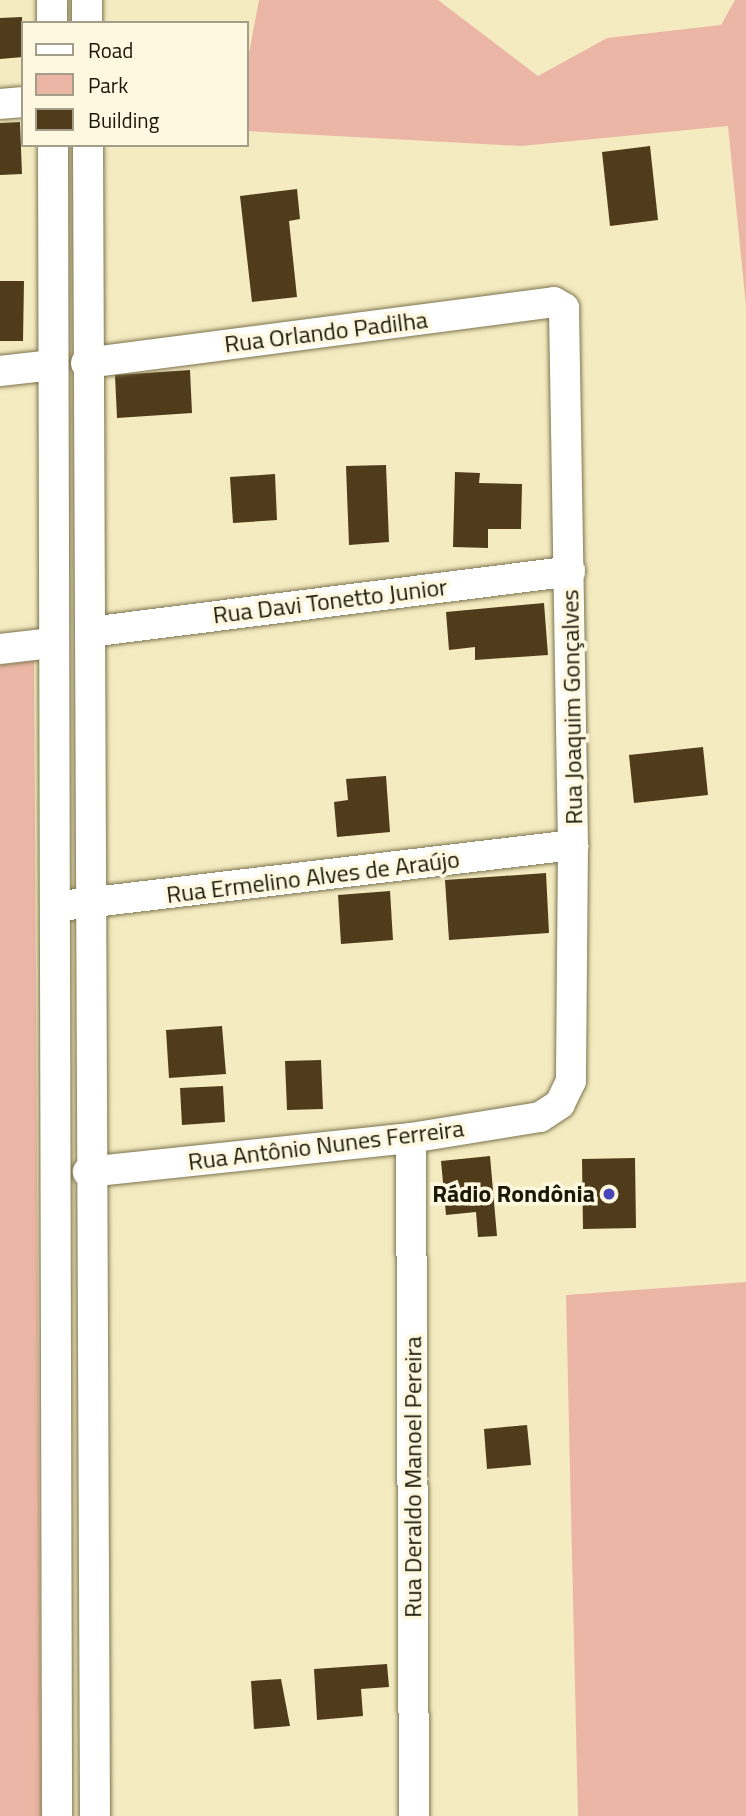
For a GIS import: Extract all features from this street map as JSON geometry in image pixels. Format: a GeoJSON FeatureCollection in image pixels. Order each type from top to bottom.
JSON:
{"type":"FeatureCollection","features":[{"type":"Feature","properties":{"kind":"street"},"geometry":{"type":"LineString","coordinates":[[52,0],[52,21]]}},
{"type":"Feature","properties":{"kind":"street"},"geometry":{"type":"LineString","coordinates":[[87,0],[87,21]]}},
{"type":"Feature","properties":{"kind":"street"},"geometry":{"type":"LineString","coordinates":[[0,104],[21,102]]}},
{"type":"Feature","properties":{"kind":"street"},"geometry":{"type":"LineString","coordinates":[[53,147],[51,643],[57,1816]]}},
{"type":"Feature","properties":{"kind":"street"},"geometry":{"type":"LineString","coordinates":[[88,147],[88,1172],[94,1816]]}},
{"type":"Feature","properties":{"kind":"street","name":"Rua Orlando Padilha"},"geometry":{"type":"LineString","coordinates":[[86,363],[554,302],[564,308]]}},
{"type":"Feature","properties":{"kind":"street","name":"Rua Joaquim Gonçalves"},"geometry":{"type":"LineString","coordinates":[[560,1104],[571,1081],[573,845],[564,308]]}},
{"type":"Feature","properties":{"kind":"street"},"geometry":{"type":"LineString","coordinates":[[0,371],[53,365]]}},
{"type":"Feature","properties":{"kind":"street","name":"Rua Davi Tonetto Junior"},"geometry":{"type":"LineString","coordinates":[[90,632],[570,571]]}},
{"type":"Feature","properties":{"kind":"street"},"geometry":{"type":"LineString","coordinates":[[0,649],[51,643]]}},
{"type":"Feature","properties":{"kind":"street","name":"Rua Ermelino Alves de Araújo"},"geometry":{"type":"LineString","coordinates":[[52,906],[89,904],[573,845]]}},
{"type":"Feature","properties":{"kind":"street","name":"Rua Antônio Nunes Ferreira"},"geometry":{"type":"LineString","coordinates":[[88,1172],[411,1138],[540,1117],[560,1104]]}},
{"type":"Feature","properties":{"kind":"street","name":"Rua Deraldo Manoel Pereira"},"geometry":{"type":"LineString","coordinates":[[411,1138],[414,1816]]}},
{"type":"Feature","properties":{"kind":"green space"},"geometry":{"type":"Polygon","coordinates":[[[259,0],[438,0],[538,76],[607,38],[721,25],[735,0],[746,0],[746,306],[728,126],[521,146],[248,131],[248,59],[259,0]]]}},
{"type":"Feature","properties":{"kind":"green space"},"geometry":{"type":"Polygon","coordinates":[[[34,661],[41,1816],[0,1816],[0,665],[34,661]]]}},
{"type":"Feature","properties":{"kind":"green space"},"geometry":{"type":"Polygon","coordinates":[[[746,1282],[746,1816],[578,1816],[566,1295],[746,1282]]]}},
{"type":"Feature","properties":{"kind":"building"},"geometry":{"type":"Polygon","coordinates":[[[22,17],[21,57],[0,59],[0,18],[22,17]]]}},
{"type":"Feature","properties":{"kind":"building"},"geometry":{"type":"Polygon","coordinates":[[[20,122],[22,174],[0,175],[0,123],[20,122]]]}},
{"type":"Feature","properties":{"kind":"building"},"geometry":{"type":"Polygon","coordinates":[[[650,146],[658,220],[610,226],[602,152],[650,146]]]}},
{"type":"Feature","properties":{"kind":"building"},"geometry":{"type":"Polygon","coordinates":[[[297,189],[300,219],[289,221],[297,297],[252,302],[240,196],[297,189]]]}},
{"type":"Feature","properties":{"kind":"building"},"geometry":{"type":"Polygon","coordinates":[[[0,281],[24,281],[23,341],[0,341],[0,281]]]}},
{"type":"Feature","properties":{"kind":"building"},"geometry":{"type":"Polygon","coordinates":[[[190,370],[192,413],[117,418],[115,375],[190,370]]]}},
{"type":"Feature","properties":{"kind":"building"},"geometry":{"type":"Polygon","coordinates":[[[386,465],[389,542],[349,545],[346,466],[386,465]]]}},
{"type":"Feature","properties":{"kind":"building"},"geometry":{"type":"Polygon","coordinates":[[[455,472],[480,473],[479,483],[522,484],[521,529],[488,529],[488,548],[453,547],[455,472]]]}},
{"type":"Feature","properties":{"kind":"building"},"geometry":{"type":"Polygon","coordinates":[[[275,474],[277,520],[233,523],[230,477],[275,474]]]}},
{"type":"Feature","properties":{"kind":"building"},"geometry":{"type":"Polygon","coordinates":[[[544,603],[548,655],[475,660],[475,647],[449,650],[446,612],[544,603]]]}},
{"type":"Feature","properties":{"kind":"building"},"geometry":{"type":"Polygon","coordinates":[[[703,747],[708,795],[634,803],[629,755],[703,747]]]}},
{"type":"Feature","properties":{"kind":"building"},"geometry":{"type":"Polygon","coordinates":[[[386,776],[390,832],[337,837],[334,802],[348,800],[346,779],[386,776]]]}},
{"type":"Feature","properties":{"kind":"building"},"geometry":{"type":"Polygon","coordinates":[[[546,873],[549,933],[449,940],[445,880],[546,873]]]}},
{"type":"Feature","properties":{"kind":"building"},"geometry":{"type":"Polygon","coordinates":[[[390,891],[393,940],[341,944],[338,895],[390,891]]]}},
{"type":"Feature","properties":{"kind":"building"},"geometry":{"type":"Polygon","coordinates":[[[222,1026],[226,1074],[169,1078],[166,1030],[222,1026]]]}},
{"type":"Feature","properties":{"kind":"building"},"geometry":{"type":"Polygon","coordinates":[[[321,1060],[323,1109],[287,1110],[285,1061],[321,1060]]]}},
{"type":"Feature","properties":{"kind":"building"},"geometry":{"type":"Polygon","coordinates":[[[223,1086],[225,1122],[182,1125],[180,1088],[223,1086]]]}},
{"type":"Feature","properties":{"kind":"building"},"geometry":{"type":"Polygon","coordinates":[[[490,1156],[497,1236],[478,1237],[476,1212],[446,1215],[441,1161],[490,1156]]]}},
{"type":"Feature","properties":{"kind":"building","name":"Rádio Rondônia"},"geometry":{"type":"Polygon","coordinates":[[[635,1158],[636,1228],[583,1229],[582,1159],[635,1158]]]}},
{"type":"Feature","properties":{"kind":"building"},"geometry":{"type":"Polygon","coordinates":[[[527,1425],[531,1465],[487,1469],[484,1429],[527,1425]]]}},
{"type":"Feature","properties":{"kind":"building"},"geometry":{"type":"Polygon","coordinates":[[[387,1664],[389,1687],[361,1689],[363,1716],[317,1720],[314,1669],[387,1664]]]}},
{"type":"Feature","properties":{"kind":"building"},"geometry":{"type":"Polygon","coordinates":[[[281,1679],[290,1726],[254,1729],[251,1681],[281,1679]]]}},
{"type":"Feature","properties":{"kind":"place","name":"Rádio Rondônia"},"geometry":{"type":"Point","coordinates":[609,1194]}}]}
